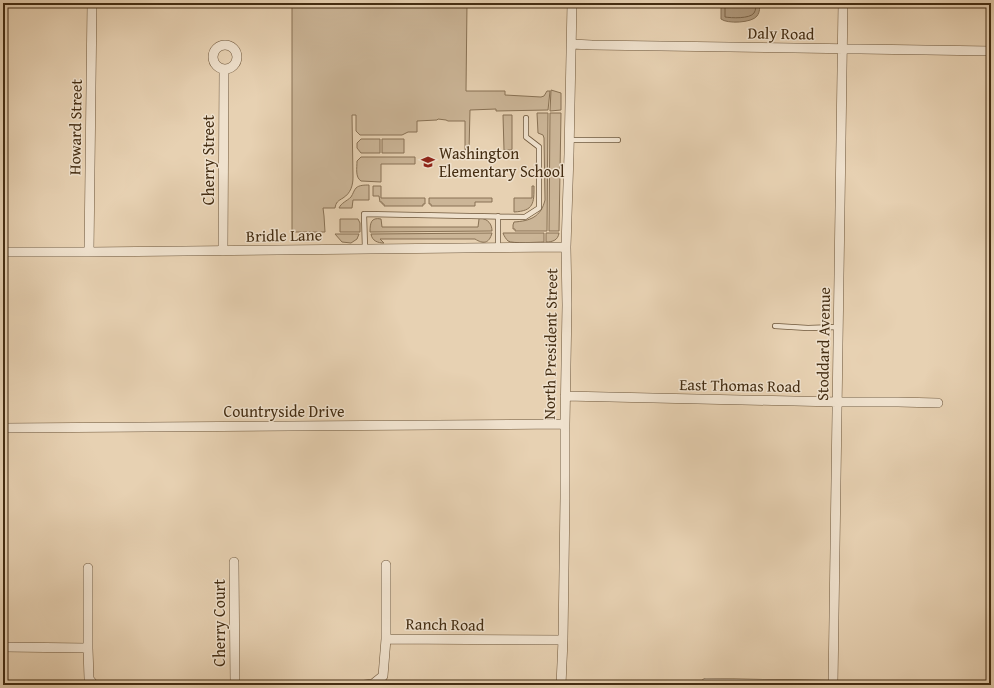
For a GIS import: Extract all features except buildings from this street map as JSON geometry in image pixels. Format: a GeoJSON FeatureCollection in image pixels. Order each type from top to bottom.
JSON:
{"type":"FeatureCollection","features":[{"type":"Feature","properties":{"kind":"street","name":"Howard Street"},"geometry":{"type":"LineString","coordinates":[[89,252],[92,3]]}},
{"type":"Feature","properties":{"kind":"street","name":"North President Street"},"geometry":{"type":"LineString","coordinates":[[561,685],[563,640],[567,305],[566,247],[570,140],[572,3]]}},
{"type":"Feature","properties":{"kind":"street","name":"Stoddard Avenue"},"geometry":{"type":"LineString","coordinates":[[833,685],[843,3]]}},
{"type":"Feature","properties":{"kind":"street","name":"Daly Road"},"geometry":{"type":"LineString","coordinates":[[571,44],[991,51]]}},
{"type":"Feature","properties":{"kind":"street","name":"Cherry Street"},"geometry":{"type":"LineString","coordinates":[[223,251],[224,69]]}},
{"type":"Feature","properties":{"kind":"street","name":"Bridle Lane"},"geometry":{"type":"LineString","coordinates":[[3,252],[566,247]]}},
{"type":"Feature","properties":{"kind":"street","name":"East Thomas Road"},"geometry":{"type":"LineString","coordinates":[[565,396],[837,402],[938,402]]}},
{"type":"Feature","properties":{"kind":"street","name":"Countryside Drive"},"geometry":{"type":"LineString","coordinates":[[3,428],[565,424]]}},
{"type":"Feature","properties":{"kind":"street","name":"Cherry Court"},"geometry":{"type":"LineString","coordinates":[[234,562],[235,685]]}},
{"type":"Feature","properties":{"kind":"street"},"geometry":{"type":"LineString","coordinates":[[386,565],[386,639]]}},
{"type":"Feature","properties":{"kind":"street"},"geometry":{"type":"LineString","coordinates":[[88,568],[89,679],[94,685],[98,685]]}},
{"type":"Feature","properties":{"kind":"street","name":"Ranch Road"},"geometry":{"type":"LineString","coordinates":[[364,685],[373,684],[382,676],[386,639],[563,640]]}},
{"type":"Feature","properties":{"kind":"street"},"geometry":{"type":"LineString","coordinates":[[3,647],[88,648]]}},
{"type":"Feature","properties":{"kind":"street"},"geometry":{"type":"LineString","coordinates":[[706,683],[833,685]]}},
{"type":"Feature","properties":{"kind":"lane"},"geometry":{"type":"LineString","coordinates":[[365,249],[364,214],[525,217],[539,208],[539,147],[526,137],[526,118]]}},
{"type":"Feature","properties":{"kind":"lane"},"geometry":{"type":"LineString","coordinates":[[570,140],[618,140]]}},
{"type":"Feature","properties":{"kind":"lane"},"geometry":{"type":"LineString","coordinates":[[498,216],[498,248]]}},
{"type":"Feature","properties":{"kind":"lane"},"geometry":{"type":"LineString","coordinates":[[775,326],[808,328],[838,327]]}},
{"type":"Feature","properties":{"kind":"shaded area"},"geometry":{"type":"Polygon","coordinates":[[[292,3],[467,3],[466,91],[505,91],[505,95],[541,97],[544,96],[547,91],[550,91],[548,110],[470,110],[469,150],[465,150],[465,121],[448,121],[438,119],[417,121],[417,132],[408,132],[402,135],[360,135],[356,131],[356,115],[352,115],[353,177],[350,191],[336,204],[335,208],[323,208],[325,232],[292,232],[292,3]]]}},
{"type":"Feature","properties":{"kind":"shaded area"},"geometry":{"type":"Polygon","coordinates":[[[551,90],[561,93],[561,110],[550,111],[551,90]]]}},
{"type":"Feature","properties":{"kind":"shaded area"},"geometry":{"type":"Polygon","coordinates":[[[537,113],[548,113],[547,231],[515,231],[515,229],[513,229],[514,222],[525,221],[534,217],[541,210],[545,200],[544,138],[543,135],[538,133],[537,113]]]}},
{"type":"Feature","properties":{"kind":"shaded area"},"geometry":{"type":"Polygon","coordinates":[[[550,113],[561,113],[559,231],[549,231],[550,113]]]}},
{"type":"Feature","properties":{"kind":"shaded area"},"geometry":{"type":"Polygon","coordinates":[[[503,115],[512,115],[512,150],[504,150],[503,115]]]}},
{"type":"Feature","properties":{"kind":"shaded area"},"geometry":{"type":"Polygon","coordinates":[[[361,139],[380,139],[380,153],[361,153],[357,148],[357,143],[361,139]]]}},
{"type":"Feature","properties":{"kind":"shaded area"},"geometry":{"type":"Polygon","coordinates":[[[382,139],[404,139],[404,153],[382,153],[382,139]]]}},
{"type":"Feature","properties":{"kind":"shaded area"},"geometry":{"type":"Polygon","coordinates":[[[361,157],[415,157],[415,164],[381,164],[381,182],[361,181],[357,175],[357,161],[361,157]]]}},
{"type":"Feature","properties":{"kind":"shaded area"},"geometry":{"type":"Polygon","coordinates":[[[369,185],[369,200],[353,200],[352,208],[339,208],[351,197],[357,187],[369,185]]]}},
{"type":"Feature","properties":{"kind":"shaded area"},"geometry":{"type":"Polygon","coordinates":[[[373,186],[381,186],[381,198],[425,198],[425,204],[423,204],[423,206],[384,206],[382,202],[380,202],[379,196],[373,196],[373,186]]]}},
{"type":"Feature","properties":{"kind":"shaded area"},"geometry":{"type":"Polygon","coordinates":[[[532,186],[534,186],[534,192],[532,205],[526,210],[514,212],[514,198],[532,198],[532,186]]]}},
{"type":"Feature","properties":{"kind":"shaded area"},"geometry":{"type":"Polygon","coordinates":[[[429,198],[492,198],[492,202],[475,202],[475,206],[431,206],[431,204],[429,204],[429,198]]]}},
{"type":"Feature","properties":{"kind":"shaded area"},"geometry":{"type":"Polygon","coordinates":[[[480,218],[489,222],[492,231],[370,232],[371,223],[375,219],[381,219],[382,227],[478,227],[480,218]]]}},
{"type":"Feature","properties":{"kind":"shaded area"},"geometry":{"type":"Polygon","coordinates":[[[340,219],[358,219],[360,223],[360,232],[340,232],[340,219]]]}},
{"type":"Feature","properties":{"kind":"shaded area"},"geometry":{"type":"Polygon","coordinates":[[[492,233],[491,237],[485,242],[475,239],[380,239],[384,243],[374,240],[371,234],[492,233]]]}},
{"type":"Feature","properties":{"kind":"shaded area"},"geometry":{"type":"Polygon","coordinates":[[[503,233],[544,233],[544,242],[511,242],[507,240],[503,233]]]}},
{"type":"Feature","properties":{"kind":"shaded area"},"geometry":{"type":"Polygon","coordinates":[[[546,233],[559,233],[555,240],[546,242],[546,233]]]}},
{"type":"Feature","properties":{"kind":"shaded area"},"geometry":{"type":"Polygon","coordinates":[[[335,234],[359,234],[357,239],[351,243],[342,242],[335,234]]]}},
{"type":"Feature","properties":{"kind":"water"},"geometry":{"type":"Polygon","coordinates":[[[719,3],[759,3],[760,8],[757,16],[750,20],[728,22],[721,19],[721,8],[719,3]]]}},
{"type":"Feature","properties":{"kind":"place","name":"Washington Elementary School"},"geometry":{"type":"Point","coordinates":[428,162]}}]}
